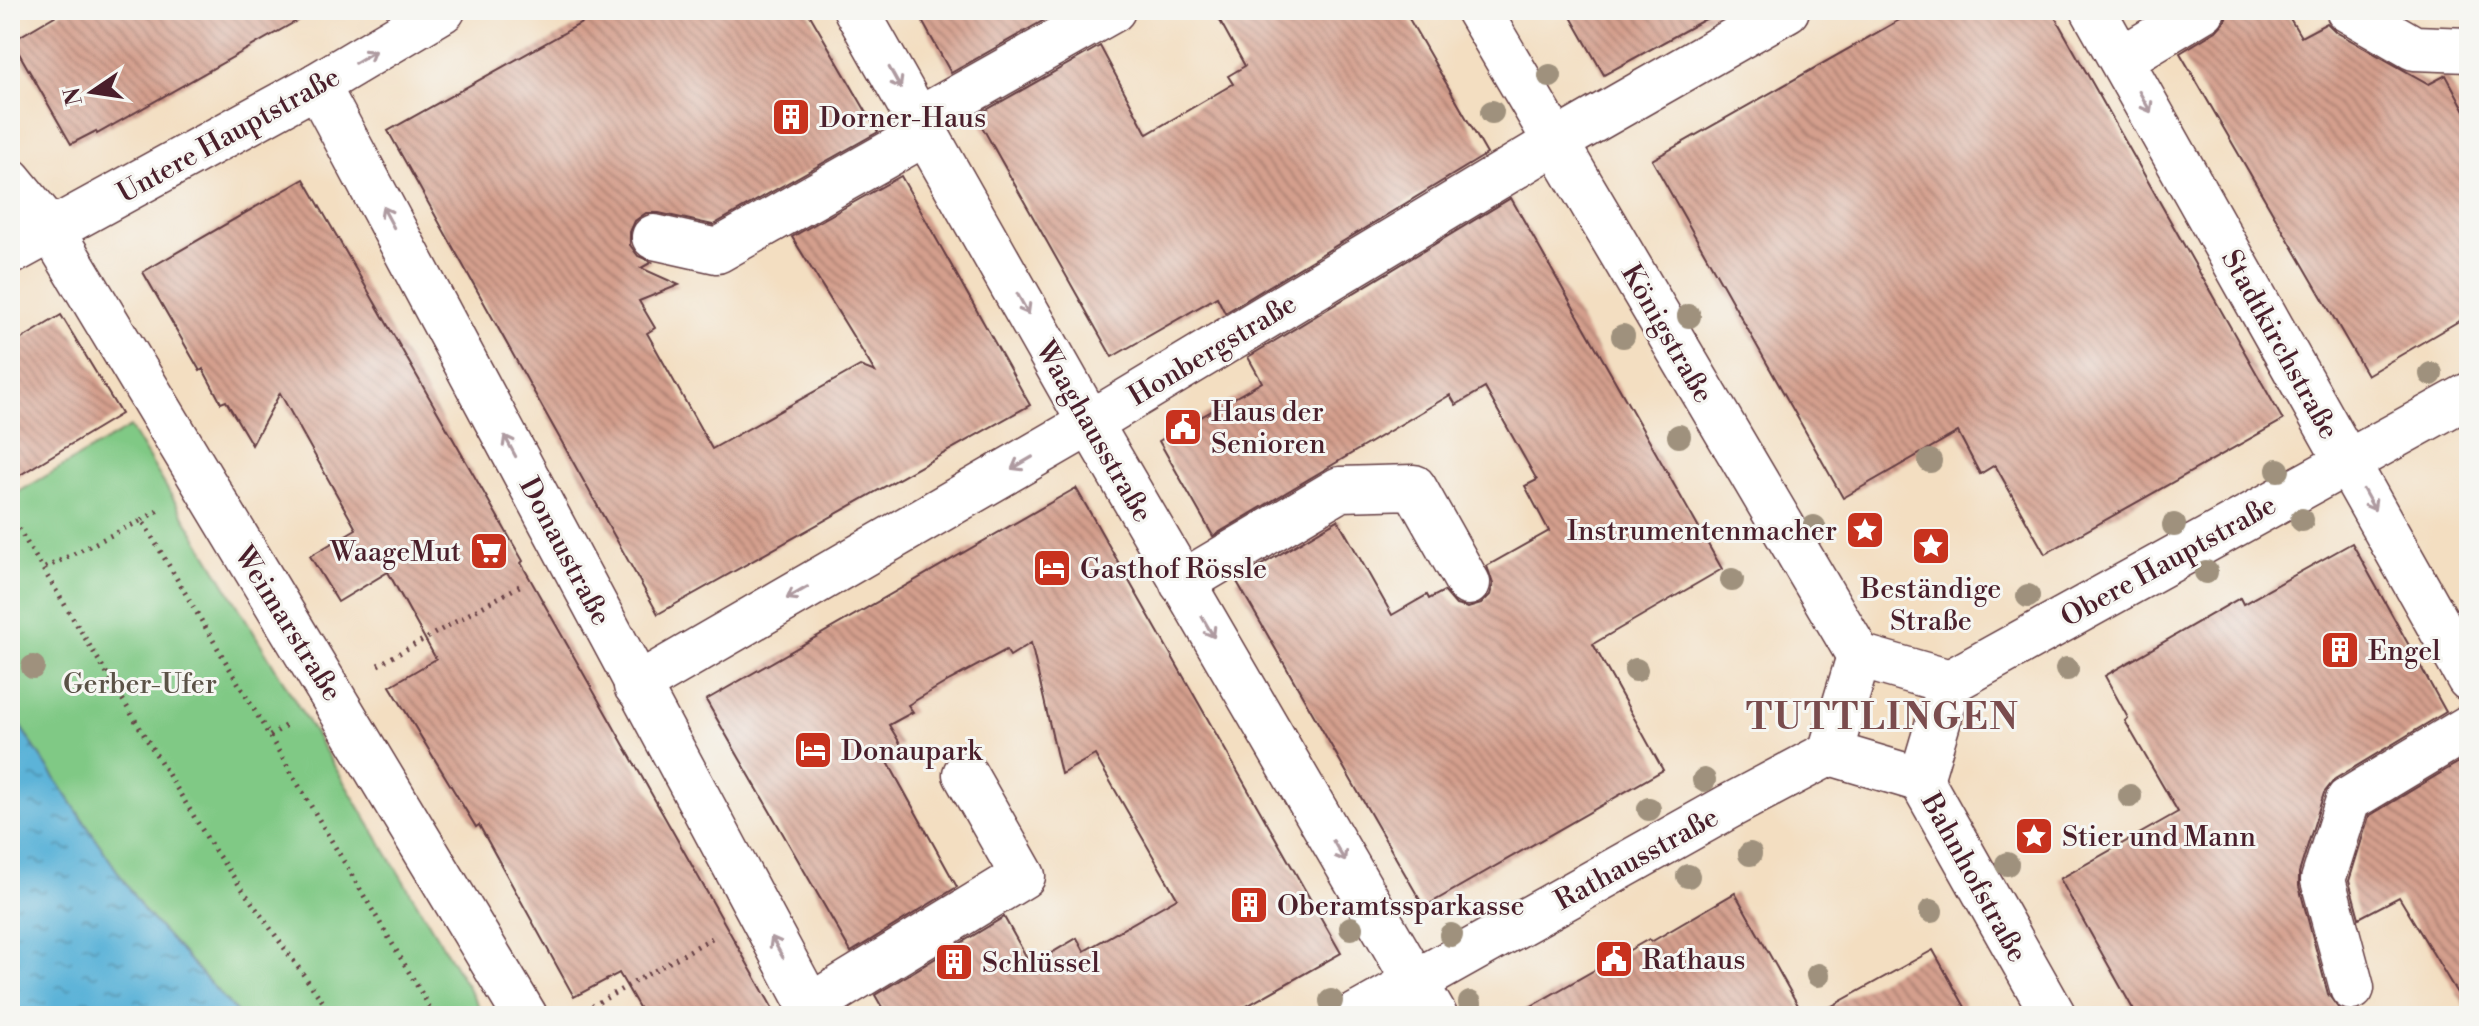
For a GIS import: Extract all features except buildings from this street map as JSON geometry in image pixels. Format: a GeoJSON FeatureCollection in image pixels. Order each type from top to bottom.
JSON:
{"type":"FeatureCollection","features":[{"type":"Feature","properties":{"kind":"street","name":"Untere Hauptstraße"},"geometry":{"type":"LineString","coordinates":[[10,253],[317,85],[443,10]]}},
{"type":"Feature","properties":{"kind":"street","name":"Waaghausstraße"},"geometry":{"type":"LineString","coordinates":[[856,10],[1182,583],[1425,998]]}},
{"type":"Feature","properties":{"kind":"street"},"geometry":{"type":"LineString","coordinates":[[654,237],[717,251],[1113,10]]}},
{"type":"Feature","properties":{"kind":"street","name":"Königstraße"},"geometry":{"type":"LineString","coordinates":[[1478,10],[1859,656]]}},
{"type":"Feature","properties":{"kind":"street","name":"Honbergstraße"},"geometry":{"type":"LineString","coordinates":[[636,686],[1090,423],[1556,142],[1787,10]]}},
{"type":"Feature","properties":{"kind":"street","name":"Stadtkirchstraße"},"geometry":{"type":"LineString","coordinates":[[2093,10],[2469,679]]}},
{"type":"Feature","properties":{"kind":"street"},"geometry":{"type":"LineString","coordinates":[[2121,59],[2203,10]]}},
{"type":"Feature","properties":{"kind":"street"},"geometry":{"type":"LineString","coordinates":[[2348,10],[2414,48],[2469,50]]}},
{"type":"Feature","properties":{"kind":"street","name":"Donaustraße"},"geometry":{"type":"LineString","coordinates":[[317,85],[812,1011]]}},
{"type":"Feature","properties":{"kind":"street","name":"Weimarstraße"},"geometry":{"type":"LineString","coordinates":[[10,180],[52,231],[525,1016]]}},
{"type":"Feature","properties":{"kind":"street","name":"Obere Hauptstraße"},"geometry":{"type":"LineString","coordinates":[[1950,682],[2469,395]]}},
{"type":"Feature","properties":{"kind":"street"},"geometry":{"type":"LineString","coordinates":[[1182,583],[1340,489],[1414,487],[1468,583]]}},
{"type":"Feature","properties":{"kind":"street"},"geometry":{"type":"LineString","coordinates":[[1830,753],[1859,656],[1950,682]]}},
{"type":"Feature","properties":{"kind":"street","name":"Bahnhofstraße"},"geometry":{"type":"LineString","coordinates":[[1921,780],[1950,682]]}},
{"type":"Feature","properties":{"kind":"street"},"geometry":{"type":"LineString","coordinates":[[2352,988],[2323,880],[2348,800],[2469,727]]}},
{"type":"Feature","properties":{"kind":"street","name":"Bahnhofstraße"},"geometry":{"type":"LineString","coordinates":[[1830,753],[1921,780],[2054,1016]]}},
{"type":"Feature","properties":{"kind":"street","name":"Rathausstraße"},"geometry":{"type":"LineString","coordinates":[[1355,1016],[1425,998],[1830,753]]}},
{"type":"Feature","properties":{"kind":"street"},"geometry":{"type":"LineString","coordinates":[[812,1011],[1023,876],[965,774]]}},
{"type":"Feature","properties":{"kind":"path"},"geometry":{"type":"LineString","coordinates":[[10,515],[215,851],[333,1016]]}},
{"type":"Feature","properties":{"kind":"path"},"geometry":{"type":"LineString","coordinates":[[45,568],[142,520],[435,1016]]}},
{"type":"Feature","properties":{"kind":"path"},"geometry":{"type":"LineString","coordinates":[[270,736],[331,691],[570,558]]}},
{"type":"Feature","properties":{"kind":"path"},"geometry":{"type":"LineString","coordinates":[[574,1016],[758,912]]}},
{"type":"Feature","properties":{"kind":"green space","name":"Gerber-Ufer"},"geometry":{"type":"Polygon","coordinates":[[[130,427],[485,1016],[240,1016],[144,911],[10,711],[10,497],[130,427]]]}},
{"type":"Feature","properties":{"kind":"water"},"geometry":{"type":"Polygon","coordinates":[[[10,711],[144,911],[240,1016],[10,1016],[10,711]]]}},
{"type":"Feature","properties":{"kind":"place","name":"Dorner-Haus"},"geometry":{"type":"Point","coordinates":[791,117]}},
{"type":"Feature","properties":{"kind":"place","name":"Haus der Senioren"},"geometry":{"type":"Point","coordinates":[1183,427]}},
{"type":"Feature","properties":{"kind":"place","name":"Instrumentenmacher"},"geometry":{"type":"Point","coordinates":[1865,530]}},
{"type":"Feature","properties":{"kind":"place","name":"Beständige Straße"},"geometry":{"type":"Point","coordinates":[1931,546]}},
{"type":"Feature","properties":{"kind":"place","name":"WaageMut"},"geometry":{"type":"Point","coordinates":[489,551]}},
{"type":"Feature","properties":{"kind":"place","name":"Gasthof Rössle"},"geometry":{"type":"Point","coordinates":[1052,568]}},
{"type":"Feature","properties":{"kind":"place","name":"Engel"},"geometry":{"type":"Point","coordinates":[2340,650]}},
{"type":"Feature","properties":{"kind":"place","name":"Donaupark"},"geometry":{"type":"Point","coordinates":[813,750]}},
{"type":"Feature","properties":{"kind":"place","name":"Stier und Mann"},"geometry":{"type":"Point","coordinates":[2034,836]}},
{"type":"Feature","properties":{"kind":"place","name":"Oberamtssparkasse"},"geometry":{"type":"Point","coordinates":[1249,905]}},
{"type":"Feature","properties":{"kind":"place","name":"Rathaus"},"geometry":{"type":"Point","coordinates":[1614,959]}},
{"type":"Feature","properties":{"kind":"place","name":"Schlüssel"},"geometry":{"type":"Point","coordinates":[954,962]}},
{"type":"Feature","properties":{"kind":"district","name":"TUTTLINGEN"},"geometry":{"type":"Point","coordinates":[1883,716]}}]}
